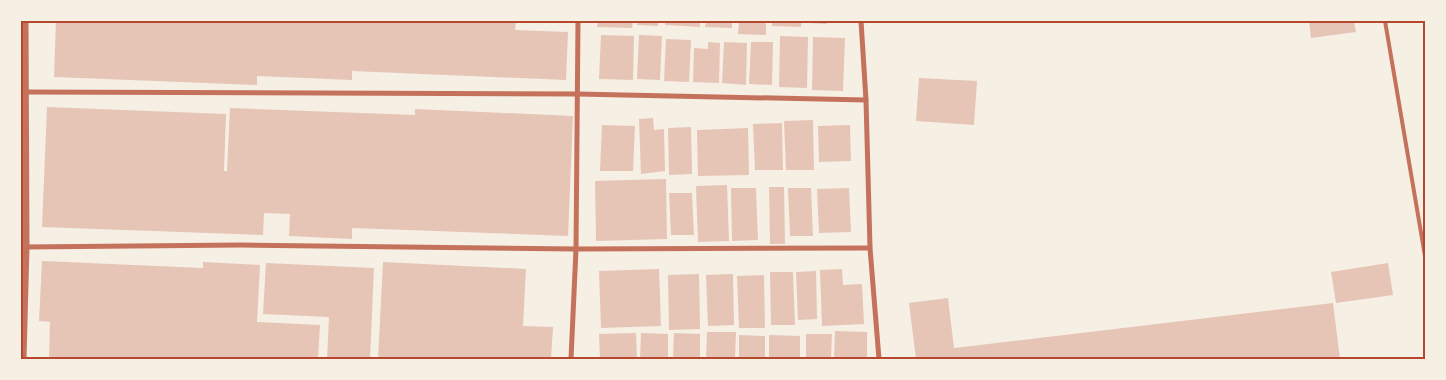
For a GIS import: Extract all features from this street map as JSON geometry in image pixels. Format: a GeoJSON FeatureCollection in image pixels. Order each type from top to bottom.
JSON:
{"type":"FeatureCollection","features":[{"type":"Feature","properties":{"kind":"street"},"geometry":{"type":"LineString","coordinates":[[22,359],[24,21]]}},
{"type":"Feature","properties":{"kind":"street"},"geometry":{"type":"LineString","coordinates":[[571,359],[576,249],[578,21]]}},
{"type":"Feature","properties":{"kind":"street"},"geometry":{"type":"LineString","coordinates":[[861,21],[866,100],[870,248],[879,359]]}},
{"type":"Feature","properties":{"kind":"street"},"geometry":{"type":"LineString","coordinates":[[23,92],[577,94],[866,100]]}},
{"type":"Feature","properties":{"kind":"street"},"geometry":{"type":"LineString","coordinates":[[23,247],[242,245],[576,249],[870,248]]}},
{"type":"Feature","properties":{"kind":"lane"},"geometry":{"type":"LineString","coordinates":[[1385,21],[1425,256]]}},
{"type":"Feature","properties":{"kind":"building"},"geometry":{"type":"Polygon","coordinates":[[[56,21],[516,21],[515,30],[568,32],[566,80],[352,71],[352,80],[257,76],[257,85],[54,77],[56,21]]]}},
{"type":"Feature","properties":{"kind":"building"},"geometry":{"type":"Polygon","coordinates":[[[598,21],[633,21],[632,28],[597,27],[598,21]]]}},
{"type":"Feature","properties":{"kind":"building"},"geometry":{"type":"Polygon","coordinates":[[[638,21],[658,21],[658,26],[637,25],[638,21]]]}},
{"type":"Feature","properties":{"kind":"building"},"geometry":{"type":"Polygon","coordinates":[[[665,21],[700,21],[700,27],[665,25],[665,21]]]}},
{"type":"Feature","properties":{"kind":"building"},"geometry":{"type":"Polygon","coordinates":[[[706,21],[732,21],[732,28],[705,27],[706,21]]]}},
{"type":"Feature","properties":{"kind":"building"},"geometry":{"type":"Polygon","coordinates":[[[739,21],[766,21],[766,35],[738,34],[739,21]]]}},
{"type":"Feature","properties":{"kind":"building"},"geometry":{"type":"Polygon","coordinates":[[[772,21],[801,21],[801,27],[772,26],[772,21]]]}},
{"type":"Feature","properties":{"kind":"building"},"geometry":{"type":"Polygon","coordinates":[[[809,21],[827,21],[827,24],[809,23],[809,21]]]}},
{"type":"Feature","properties":{"kind":"building"},"geometry":{"type":"Polygon","coordinates":[[[1309,21],[1354,21],[1356,32],[1311,38],[1309,21]]]}},
{"type":"Feature","properties":{"kind":"building"},"geometry":{"type":"Polygon","coordinates":[[[601,35],[634,36],[633,80],[599,79],[601,35]]]}},
{"type":"Feature","properties":{"kind":"building"},"geometry":{"type":"Polygon","coordinates":[[[639,35],[662,36],[660,80],[637,79],[639,35]]]}},
{"type":"Feature","properties":{"kind":"building"},"geometry":{"type":"Polygon","coordinates":[[[780,36],[808,37],[807,88],[779,87],[780,36]]]}},
{"type":"Feature","properties":{"kind":"building"},"geometry":{"type":"Polygon","coordinates":[[[813,37],[845,38],[843,91],[812,90],[813,37]]]}},
{"type":"Feature","properties":{"kind":"building"},"geometry":{"type":"Polygon","coordinates":[[[666,39],[691,40],[689,82],[664,81],[666,39]]]}},
{"type":"Feature","properties":{"kind":"building"},"geometry":{"type":"Polygon","coordinates":[[[708,42],[720,43],[719,83],[693,82],[694,48],[708,49],[708,42]]]}},
{"type":"Feature","properties":{"kind":"building"},"geometry":{"type":"Polygon","coordinates":[[[724,42],[747,43],[746,85],[722,83],[724,42]]]}},
{"type":"Feature","properties":{"kind":"building"},"geometry":{"type":"Polygon","coordinates":[[[751,42],[773,42],[772,85],[749,84],[751,42]]]}},
{"type":"Feature","properties":{"kind":"building"},"geometry":{"type":"Polygon","coordinates":[[[919,78],[977,81],[974,125],[916,121],[919,78]]]}},
{"type":"Feature","properties":{"kind":"building"},"geometry":{"type":"Polygon","coordinates":[[[47,107],[226,114],[224,171],[227,171],[230,108],[415,115],[415,109],[573,116],[568,236],[352,228],[352,239],[289,236],[290,214],[264,213],[263,235],[42,227],[47,107]]]}},
{"type":"Feature","properties":{"kind":"building"},"geometry":{"type":"Polygon","coordinates":[[[653,118],[654,130],[664,129],[665,171],[641,174],[639,119],[653,118]]]}},
{"type":"Feature","properties":{"kind":"building"},"geometry":{"type":"Polygon","coordinates":[[[813,120],[814,170],[786,170],[784,121],[813,120]]]}},
{"type":"Feature","properties":{"kind":"building"},"geometry":{"type":"Polygon","coordinates":[[[782,123],[783,170],[755,170],[753,124],[782,123]]]}},
{"type":"Feature","properties":{"kind":"building"},"geometry":{"type":"Polygon","coordinates":[[[602,125],[635,126],[633,171],[600,171],[602,125]]]}},
{"type":"Feature","properties":{"kind":"building"},"geometry":{"type":"Polygon","coordinates":[[[850,125],[851,161],[819,162],[818,126],[850,125]]]}},
{"type":"Feature","properties":{"kind":"building"},"geometry":{"type":"Polygon","coordinates":[[[691,127],[692,174],[669,175],[668,128],[691,127]]]}},
{"type":"Feature","properties":{"kind":"building"},"geometry":{"type":"Polygon","coordinates":[[[748,128],[749,175],[698,176],[697,130],[748,128]]]}},
{"type":"Feature","properties":{"kind":"building"},"geometry":{"type":"Polygon","coordinates":[[[666,179],[667,239],[596,241],[595,181],[666,179]]]}},
{"type":"Feature","properties":{"kind":"building"},"geometry":{"type":"Polygon","coordinates":[[[727,185],[729,241],[698,242],[696,186],[727,185]]]}},
{"type":"Feature","properties":{"kind":"building"},"geometry":{"type":"Polygon","coordinates":[[[769,187],[784,187],[785,244],[770,244],[769,187]]]}},
{"type":"Feature","properties":{"kind":"building"},"geometry":{"type":"Polygon","coordinates":[[[731,188],[756,188],[758,240],[732,241],[731,188]]]}},
{"type":"Feature","properties":{"kind":"building"},"geometry":{"type":"Polygon","coordinates":[[[788,188],[811,188],[813,236],[790,236],[788,188]]]}},
{"type":"Feature","properties":{"kind":"building"},"geometry":{"type":"Polygon","coordinates":[[[849,188],[851,232],[819,233],[817,189],[849,188]]]}},
{"type":"Feature","properties":{"kind":"building"},"geometry":{"type":"Polygon","coordinates":[[[669,193],[692,193],[694,235],[671,235],[669,193]]]}},
{"type":"Feature","properties":{"kind":"building"},"geometry":{"type":"Polygon","coordinates":[[[42,261],[203,268],[203,262],[260,265],[257,322],[320,325],[318,359],[49,359],[50,322],[39,321],[42,261]]]}},
{"type":"Feature","properties":{"kind":"building"},"geometry":{"type":"Polygon","coordinates":[[[383,262],[526,269],[523,326],[553,327],[551,359],[378,359],[383,262]]]}},
{"type":"Feature","properties":{"kind":"building"},"geometry":{"type":"Polygon","coordinates":[[[266,263],[374,268],[370,359],[327,359],[329,317],[263,314],[266,263]]]}},
{"type":"Feature","properties":{"kind":"building"},"geometry":{"type":"Polygon","coordinates":[[[1388,263],[1393,295],[1336,303],[1331,272],[1388,263]]]}},
{"type":"Feature","properties":{"kind":"building"},"geometry":{"type":"Polygon","coordinates":[[[659,269],[661,326],[601,328],[599,271],[659,269]]]}},
{"type":"Feature","properties":{"kind":"building"},"geometry":{"type":"Polygon","coordinates":[[[842,269],[843,285],[862,284],[864,324],[822,326],[820,270],[842,269]]]}},
{"type":"Feature","properties":{"kind":"building"},"geometry":{"type":"Polygon","coordinates":[[[816,271],[817,319],[798,320],[796,272],[816,271]]]}},
{"type":"Feature","properties":{"kind":"building"},"geometry":{"type":"Polygon","coordinates":[[[770,272],[793,272],[795,325],[771,325],[770,272]]]}},
{"type":"Feature","properties":{"kind":"building"},"geometry":{"type":"Polygon","coordinates":[[[699,274],[700,329],[669,330],[668,275],[699,274]]]}},
{"type":"Feature","properties":{"kind":"building"},"geometry":{"type":"Polygon","coordinates":[[[733,274],[734,325],[708,326],[706,275],[733,274]]]}},
{"type":"Feature","properties":{"kind":"building"},"geometry":{"type":"Polygon","coordinates":[[[764,275],[765,328],[739,328],[737,276],[764,275]]]}},
{"type":"Feature","properties":{"kind":"building"},"geometry":{"type":"Polygon","coordinates":[[[948,298],[954,348],[1333,303],[1340,359],[916,359],[909,303],[948,298]]]}},
{"type":"Feature","properties":{"kind":"building"},"geometry":{"type":"Polygon","coordinates":[[[835,331],[867,332],[867,359],[834,359],[835,331]]]}},
{"type":"Feature","properties":{"kind":"building"},"geometry":{"type":"Polygon","coordinates":[[[707,332],[736,332],[735,359],[706,359],[707,332]]]}},
{"type":"Feature","properties":{"kind":"building"},"geometry":{"type":"Polygon","coordinates":[[[636,333],[637,359],[600,359],[599,334],[636,333]]]}},
{"type":"Feature","properties":{"kind":"building"},"geometry":{"type":"Polygon","coordinates":[[[641,333],[668,334],[668,359],[640,359],[641,333]]]}},
{"type":"Feature","properties":{"kind":"building"},"geometry":{"type":"Polygon","coordinates":[[[674,333],[700,334],[700,359],[673,359],[674,333]]]}},
{"type":"Feature","properties":{"kind":"building"},"geometry":{"type":"Polygon","coordinates":[[[806,334],[832,334],[831,359],[806,359],[806,334]]]}},
{"type":"Feature","properties":{"kind":"building"},"geometry":{"type":"Polygon","coordinates":[[[739,335],[765,336],[765,359],[739,359],[739,335]]]}},
{"type":"Feature","properties":{"kind":"building"},"geometry":{"type":"Polygon","coordinates":[[[769,335],[800,336],[800,359],[769,359],[769,335]]]}}]}
